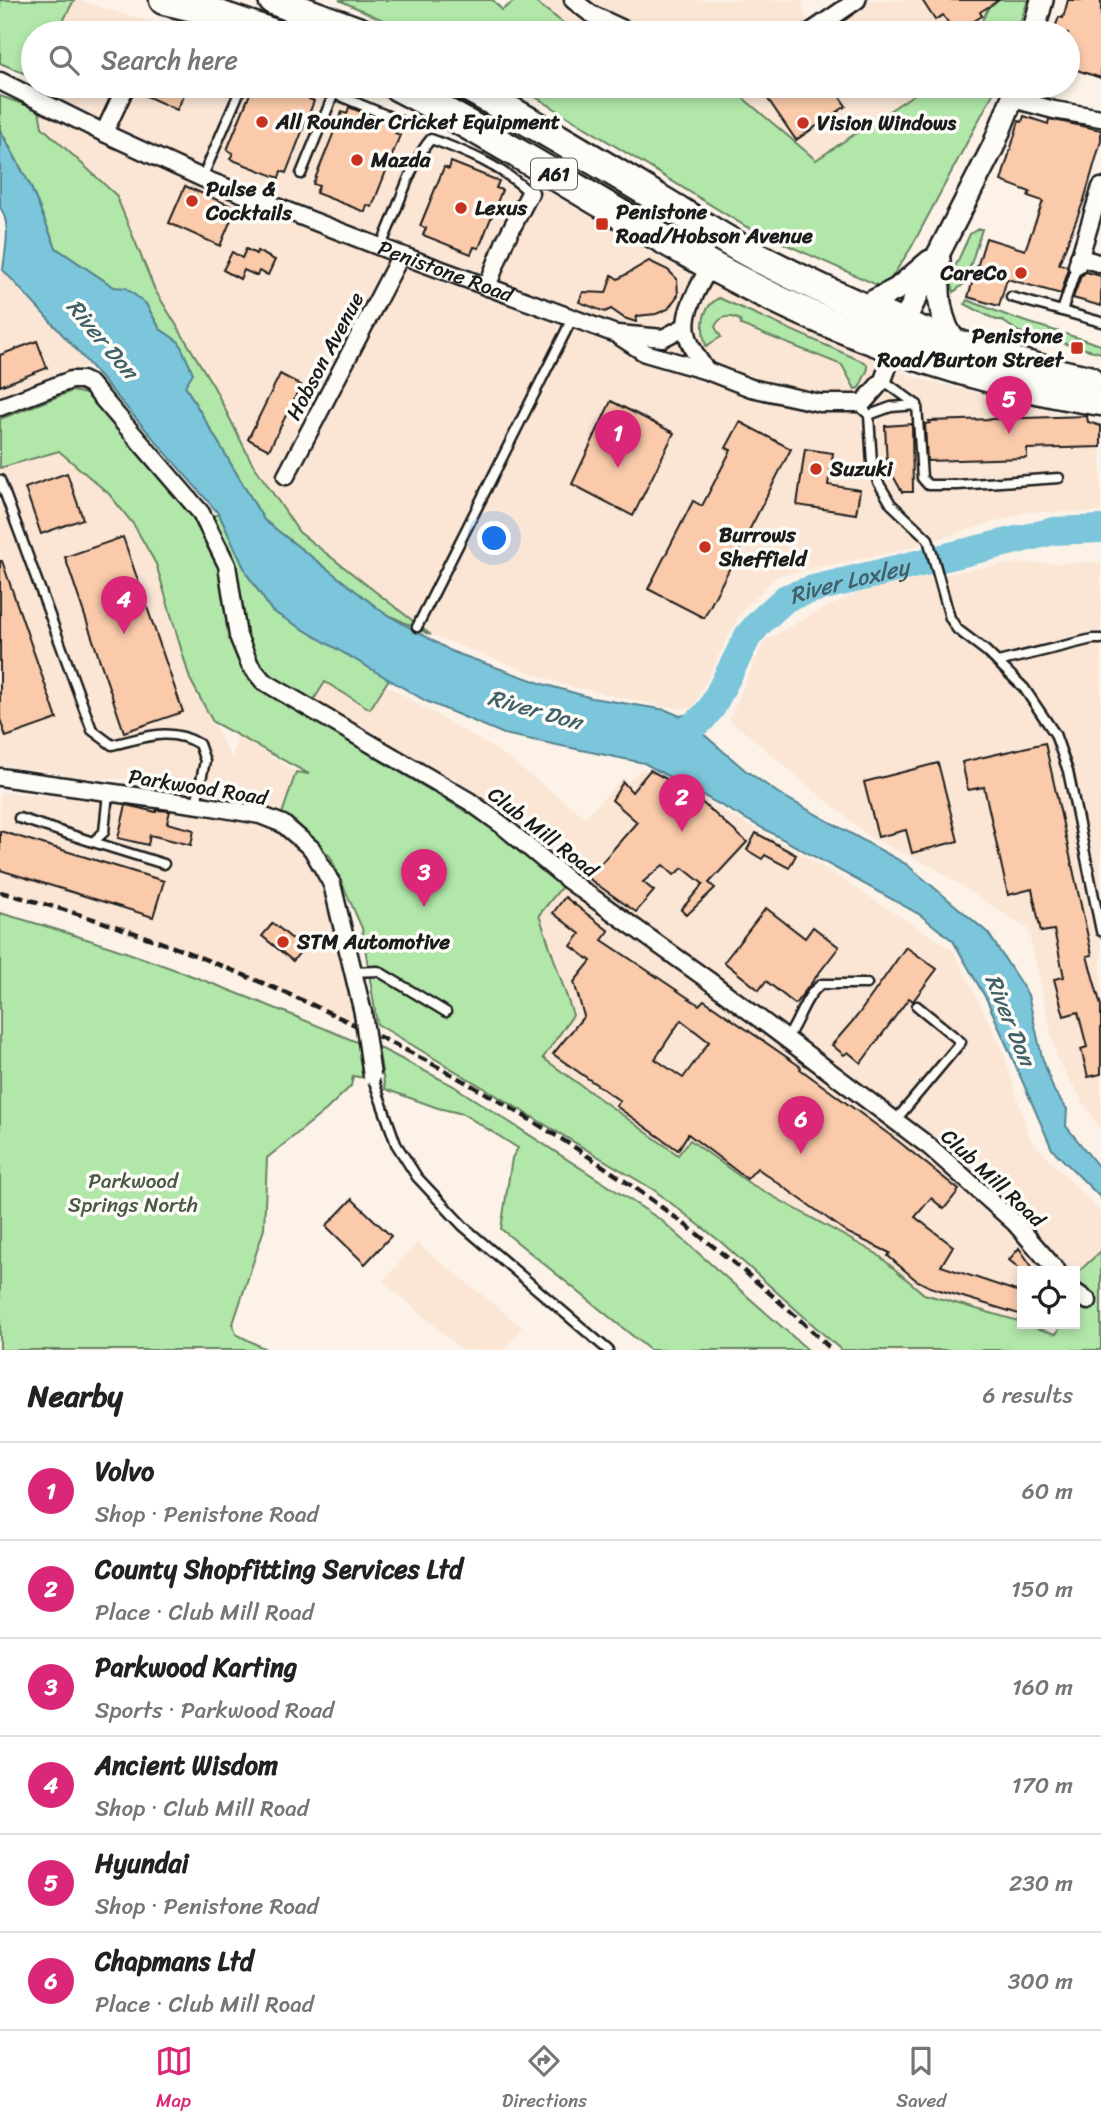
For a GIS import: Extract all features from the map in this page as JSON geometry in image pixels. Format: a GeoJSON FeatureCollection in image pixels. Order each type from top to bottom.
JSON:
{"type":"FeatureCollection","features":[{"type":"Feature","properties":{"kind":"highway"},"geometry":{"type":"LineString","coordinates":[[164,0],[236,21]]}},
{"type":"Feature","properties":{"kind":"highway"},"geometry":{"type":"LineString","coordinates":[[274,0],[330,21]]}},
{"type":"Feature","properties":{"kind":"highway","name":"A61"},"geometry":{"type":"LineString","coordinates":[[420,98],[477,128],[710,265],[892,355],[1101,401]]}},
{"type":"Feature","properties":{"kind":"highway","name":"A61"},"geometry":{"type":"LineString","coordinates":[[486,98],[744,250],[797,278],[862,307],[892,355]]}},
{"type":"Feature","properties":{"kind":"highway"},"geometry":{"type":"LineString","coordinates":[[710,265],[744,250]]}},
{"type":"Feature","properties":{"kind":"highway","name":"A61"},"geometry":{"type":"LineString","coordinates":[[892,355],[958,346],[1101,382]]}},
{"type":"Feature","properties":{"kind":"street"},"geometry":{"type":"LineString","coordinates":[[573,0],[607,21]]}},
{"type":"Feature","properties":{"kind":"street"},"geometry":{"type":"LineString","coordinates":[[826,21],[857,0]]}},
{"type":"Feature","properties":{"kind":"street"},"geometry":{"type":"LineString","coordinates":[[1036,21],[1042,0]]}},
{"type":"Feature","properties":{"kind":"street","name":"Penistone Road"},"geometry":{"type":"LineString","coordinates":[[0,81],[21,92]]}},
{"type":"Feature","properties":{"kind":"street","name":"Penistone Road"},"geometry":{"type":"LineString","coordinates":[[34,98],[202,178],[616,334],[645,352],[784,396],[863,409]]}},
{"type":"Feature","properties":{"kind":"street"},"geometry":{"type":"LineString","coordinates":[[104,133],[120,98]]}},
{"type":"Feature","properties":{"kind":"street"},"geometry":{"type":"LineString","coordinates":[[863,409],[863,402],[892,355],[939,253],[993,147],[1013,98]]}},
{"type":"Feature","properties":{"kind":"street"},"geometry":{"type":"LineString","coordinates":[[1028,98],[1054,110],[1101,118]]}},
{"type":"Feature","properties":{"kind":"street"},"geometry":{"type":"LineString","coordinates":[[1101,187],[1078,262],[1101,264]]}},
{"type":"Feature","properties":{"kind":"street"},"geometry":{"type":"LineString","coordinates":[[487,287],[505,241],[530,193]]}},
{"type":"Feature","properties":{"kind":"street"},"geometry":{"type":"LineString","coordinates":[[862,307],[897,289],[939,253]]}},
{"type":"Feature","properties":{"kind":"street"},"geometry":{"type":"LineString","coordinates":[[939,253],[940,304],[949,334],[958,346]]}},
{"type":"Feature","properties":{"kind":"street","name":"Hobson Avenue"},"geometry":{"type":"LineString","coordinates":[[286,476],[401,255]]}},
{"type":"Feature","properties":{"kind":"street"},"geometry":{"type":"LineString","coordinates":[[707,371],[692,352],[686,326],[691,304],[710,265]]}},
{"type":"Feature","properties":{"kind":"street"},"geometry":{"type":"LineString","coordinates":[[616,334],[663,338],[686,326]]}},
{"type":"Feature","properties":{"kind":"street","name":"Club Mill Road"},"geometry":{"type":"LineString","coordinates":[[0,407],[71,380],[82,380],[90,384],[201,513],[227,565],[238,636],[250,666],[263,681],[469,801],[502,825],[568,880],[930,1147],[1015,1223],[1053,1266]]}},
{"type":"Feature","properties":{"kind":"street","name":"Parkwood Road"},"geometry":{"type":"LineString","coordinates":[[0,777],[196,804],[260,815],[283,824],[312,849],[332,884],[363,1013],[372,1076]]}},
{"type":"Feature","properties":{"kind":"lane"},"geometry":{"type":"LineString","coordinates":[[202,178],[237,98]]}},
{"type":"Feature","properties":{"kind":"lane"},"geometry":{"type":"LineString","coordinates":[[301,174],[332,98]]}},
{"type":"Feature","properties":{"kind":"lane"},"geometry":{"type":"LineString","coordinates":[[346,98],[405,123]]}},
{"type":"Feature","properties":{"kind":"lane"},"geometry":{"type":"LineString","coordinates":[[380,247],[393,224],[421,149],[431,139],[510,175],[530,193]]}},
{"type":"Feature","properties":{"kind":"lane"},"geometry":{"type":"LineString","coordinates":[[1062,311],[1078,262]]}},
{"type":"Feature","properties":{"kind":"lane"},"geometry":{"type":"LineString","coordinates":[[1011,297],[1101,323]]}},
{"type":"Feature","properties":{"kind":"lane"},"geometry":{"type":"LineString","coordinates":[[417,627],[572,319]]}},
{"type":"Feature","properties":{"kind":"lane"},"geometry":{"type":"LineString","coordinates":[[892,355],[917,405],[922,478],[928,485],[1059,478]]}},
{"type":"Feature","properties":{"kind":"lane"},"geometry":{"type":"LineString","coordinates":[[917,405],[863,409],[872,464],[878,482],[891,504],[928,539],[950,618],[957,629],[998,662],[1024,688],[1055,734],[1068,771],[1101,931]]}},
{"type":"Feature","properties":{"kind":"lane"},"geometry":{"type":"LineString","coordinates":[[0,480],[92,730],[112,745],[169,733],[186,736],[199,744],[205,761],[196,804]]}},
{"type":"Feature","properties":{"kind":"lane"},"geometry":{"type":"LineString","coordinates":[[998,662],[1101,639]]}},
{"type":"Feature","properties":{"kind":"lane"},"geometry":{"type":"LineString","coordinates":[[93,842],[104,832],[108,793]]}},
{"type":"Feature","properties":{"kind":"lane"},"geometry":{"type":"LineString","coordinates":[[19,818],[164,863]]}},
{"type":"Feature","properties":{"kind":"lane"},"geometry":{"type":"LineString","coordinates":[[353,972],[378,971],[446,1012]]}},
{"type":"Feature","properties":{"kind":"lane"},"geometry":{"type":"LineString","coordinates":[[786,1039],[796,1027],[809,996],[821,984],[867,984]]}},
{"type":"Feature","properties":{"kind":"lane"},"geometry":{"type":"LineString","coordinates":[[895,1121],[961,1042],[917,1006]]}},
{"type":"Feature","properties":{"kind":"lane"},"geometry":{"type":"LineString","coordinates":[[372,1076],[396,1144],[417,1177],[463,1226],[608,1350]]}},
{"type":"Feature","properties":{"kind":"shaded area"},"geometry":{"type":"Polygon","coordinates":[[[74,0],[78,0],[147,21],[63,21],[74,0]]]}},
{"type":"Feature","properties":{"kind":"shaded area"},"geometry":{"type":"Polygon","coordinates":[[[533,0],[801,0],[808,21],[561,21],[533,0]]]}},
{"type":"Feature","properties":{"kind":"shaded area"},"geometry":{"type":"Polygon","coordinates":[[[867,0],[992,0],[982,21],[837,21],[867,0]]]}},
{"type":"Feature","properties":{"kind":"shaded area"},"geometry":{"type":"Polygon","coordinates":[[[38,98],[352,98],[507,167],[695,277],[913,377],[1101,423],[1101,512],[1028,512],[894,552],[777,576],[739,615],[692,709],[659,706],[561,684],[431,635],[299,532],[251,461],[214,387],[155,290],[116,195],[42,127],[38,98]]]}},
{"type":"Feature","properties":{"kind":"shaded area"},"geometry":{"type":"Polygon","coordinates":[[[743,98],[907,98],[816,160],[743,98]]]}},
{"type":"Feature","properties":{"kind":"shaded area"},"geometry":{"type":"Polygon","coordinates":[[[0,268],[74,347],[90,365],[0,397],[0,268]]]}},
{"type":"Feature","properties":{"kind":"shaded area"},"geometry":{"type":"Polygon","coordinates":[[[59,451],[109,494],[134,525],[156,564],[190,679],[231,758],[239,736],[296,772],[282,814],[317,867],[336,922],[353,1023],[166,944],[0,891],[0,792],[116,802],[214,798],[123,779],[84,777],[0,765],[0,468],[59,451]]]}},
{"type":"Feature","properties":{"kind":"shaded area"},"geometry":{"type":"Polygon","coordinates":[[[1101,562],[1101,1131],[1057,1059],[1028,929],[933,867],[871,838],[729,719],[764,641],[871,587],[1006,564],[1101,562]]]}},
{"type":"Feature","properties":{"kind":"shaded area"},"geometry":{"type":"Polygon","coordinates":[[[325,682],[370,709],[386,685],[498,751],[585,817],[624,777],[628,782],[642,768],[797,851],[953,950],[1002,1048],[1030,1139],[1101,1213],[1101,1251],[1080,1270],[1080,1266],[1017,1266],[1017,1321],[924,1294],[877,1254],[749,1183],[691,1140],[678,1155],[542,1057],[573,1015],[539,915],[564,885],[304,715],[325,682]]]}},
{"type":"Feature","properties":{"kind":"shaded area"},"geometry":{"type":"Polygon","coordinates":[[[417,1243],[522,1327],[505,1350],[462,1350],[383,1281],[417,1243]]]}},
{"type":"Feature","properties":{"kind":"green space"},"geometry":{"type":"Polygon","coordinates":[[[0,0],[74,0],[63,21],[21,21],[21,72],[0,63],[0,0]]]}},
{"type":"Feature","properties":{"kind":"green space"},"geometry":{"type":"Polygon","coordinates":[[[339,0],[493,0],[502,10],[516,0],[533,0],[561,21],[385,21],[339,0]]]}},
{"type":"Feature","properties":{"kind":"green space"},"geometry":{"type":"Polygon","coordinates":[[[992,0],[1028,0],[1021,21],[982,21],[992,0]]]}},
{"type":"Feature","properties":{"kind":"green space"},"geometry":{"type":"Polygon","coordinates":[[[0,96],[39,110],[42,127],[116,195],[155,290],[214,387],[251,461],[299,532],[431,635],[384,613],[264,520],[185,386],[179,342],[160,329],[146,304],[114,287],[56,248],[30,185],[0,129],[0,96]]]}},
{"type":"Feature","properties":{"kind":"green space"},"geometry":{"type":"Polygon","coordinates":[[[537,98],[743,98],[816,160],[909,98],[991,98],[911,248],[890,280],[879,286],[745,226],[537,98]]]}},
{"type":"Feature","properties":{"kind":"green space"},"geometry":{"type":"Polygon","coordinates":[[[982,229],[965,283],[954,292],[950,278],[970,234],[982,229]]]}},
{"type":"Feature","properties":{"kind":"green space"},"geometry":{"type":"Polygon","coordinates":[[[719,298],[866,363],[868,369],[859,388],[855,389],[842,365],[741,325],[740,320],[733,317],[720,320],[715,327],[721,337],[706,346],[703,332],[705,313],[719,298]]]}},
{"type":"Feature","properties":{"kind":"green space"},"geometry":{"type":"Polygon","coordinates":[[[967,300],[1014,318],[1101,345],[1101,353],[1019,332],[1001,320],[965,304],[967,300]]]}},
{"type":"Feature","properties":{"kind":"green space"},"geometry":{"type":"Polygon","coordinates":[[[72,391],[90,395],[197,521],[219,514],[247,574],[272,611],[389,679],[370,709],[325,682],[304,715],[500,832],[564,884],[539,915],[573,1015],[543,1058],[678,1155],[690,1140],[749,1183],[877,1254],[924,1294],[1017,1321],[1017,1329],[1039,1329],[1056,1334],[1059,1329],[1080,1329],[1080,1270],[1101,1251],[1101,1350],[841,1350],[721,1242],[654,1190],[377,1024],[362,928],[330,856],[282,814],[296,772],[309,774],[213,722],[190,679],[156,564],[134,525],[109,494],[59,451],[0,468],[0,419],[72,391]]]}},
{"type":"Feature","properties":{"kind":"green space","name":"Parkwood Springs North"},"geometry":{"type":"Polygon","coordinates":[[[0,913],[181,972],[359,1043],[364,1078],[353,1076],[351,1086],[326,1110],[267,1158],[264,1229],[233,1324],[236,1334],[267,1350],[0,1350],[0,913]]]}},
{"type":"Feature","properties":{"kind":"green space"},"geometry":{"type":"Polygon","coordinates":[[[378,1047],[452,1085],[661,1220],[808,1350],[650,1350],[501,1229],[512,1158],[518,1148],[463,1114],[385,1089],[378,1047]]]}},
{"type":"Feature","properties":{"kind":"water","name":"River Don"},"geometry":{"type":"Polygon","coordinates":[[[0,130],[30,185],[56,248],[114,287],[126,288],[146,304],[160,329],[179,342],[193,373],[185,386],[264,520],[384,613],[453,652],[543,684],[592,698],[666,710],[680,716],[693,713],[708,722],[701,732],[745,770],[781,795],[906,864],[988,933],[1028,995],[1042,1057],[1054,1091],[1067,1109],[1066,1126],[1101,1170],[1101,1198],[1052,1149],[987,1000],[953,941],[919,914],[644,763],[504,734],[426,701],[272,611],[247,574],[219,514],[74,347],[3,270],[7,230],[0,207],[0,130]]]}},
{"type":"Feature","properties":{"kind":"building"},"geometry":{"type":"Polygon","coordinates":[[[922,0],[999,0],[980,12],[982,16],[974,21],[947,21],[943,15],[935,20],[922,0]]]}},
{"type":"Feature","properties":{"kind":"building"},"geometry":{"type":"Polygon","coordinates":[[[1068,0],[1101,0],[1101,78],[1080,71],[1080,21],[1058,21],[1059,17],[1063,18],[1068,0]]]}},
{"type":"Feature","properties":{"kind":"building"},"geometry":{"type":"Polygon","coordinates":[[[150,98],[182,98],[177,110],[150,98]]]}},
{"type":"Feature","properties":{"kind":"building"},"geometry":{"type":"Polygon","coordinates":[[[248,98],[309,98],[314,101],[286,173],[281,171],[279,178],[230,159],[233,153],[227,150],[248,98]]]}},
{"type":"Feature","properties":{"kind":"building","name":"Vision Windows"},"geometry":{"type":"Polygon","coordinates":[[[767,98],[840,98],[846,106],[796,140],[767,98]]]}},
{"type":"Feature","properties":{"kind":"building","name":"Mazda"},"geometry":{"type":"Polygon","coordinates":[[[349,107],[397,127],[395,133],[400,135],[372,207],[367,205],[365,212],[316,193],[319,186],[313,184],[342,112],[347,114],[349,107]]]}},
{"type":"Feature","properties":{"kind":"building"},"geometry":{"type":"Polygon","coordinates":[[[1024,116],[1048,124],[1049,119],[1101,130],[1101,141],[1084,200],[1059,264],[1067,266],[1068,271],[1061,294],[1007,279],[999,306],[968,297],[986,238],[1025,250],[1043,201],[1028,196],[1030,192],[1001,181],[1019,121],[1022,122],[1024,116]]]}},
{"type":"Feature","properties":{"kind":"building","name":"Lexus"},"geometry":{"type":"Polygon","coordinates":[[[451,162],[499,181],[496,188],[502,190],[479,248],[474,247],[471,254],[423,235],[426,228],[420,226],[444,167],[449,169],[451,162]]]}},
{"type":"Feature","properties":{"kind":"building"},"geometry":{"type":"Polygon","coordinates":[[[185,186],[236,208],[220,246],[169,223],[185,186]]]}},
{"type":"Feature","properties":{"kind":"building"},"geometry":{"type":"Polygon","coordinates":[[[246,249],[275,260],[268,275],[259,271],[257,276],[244,270],[240,279],[223,270],[232,252],[242,258],[246,249]]]}},
{"type":"Feature","properties":{"kind":"building"},"geometry":{"type":"Polygon","coordinates":[[[649,261],[668,270],[677,279],[678,295],[668,309],[656,314],[637,316],[636,322],[611,309],[605,312],[579,302],[583,292],[606,293],[612,275],[618,279],[649,261]]]}},
{"type":"Feature","properties":{"kind":"building"},"geometry":{"type":"Polygon","coordinates":[[[1086,272],[1101,276],[1101,306],[1073,298],[1081,276],[1086,272]]]}},
{"type":"Feature","properties":{"kind":"building"},"geometry":{"type":"Polygon","coordinates":[[[37,341],[47,368],[0,386],[0,355],[37,341]]]}},
{"type":"Feature","properties":{"kind":"building"},"geometry":{"type":"Polygon","coordinates":[[[280,374],[301,385],[269,450],[248,439],[280,374]]]}},
{"type":"Feature","properties":{"kind":"building"},"geometry":{"type":"Polygon","coordinates":[[[611,401],[674,433],[633,516],[572,484],[611,401]]]}},
{"type":"Feature","properties":{"kind":"building"},"geometry":{"type":"Polygon","coordinates":[[[1087,416],[1088,422],[1101,426],[1101,447],[1027,449],[1027,458],[927,461],[925,424],[930,423],[929,421],[1087,416]]]}},
{"type":"Feature","properties":{"kind":"building","name":"Burrows Sheffield"},"geometry":{"type":"Polygon","coordinates":[[[740,422],[791,449],[704,618],[648,589],[693,501],[702,506],[731,450],[726,448],[740,422]]]}},
{"type":"Feature","properties":{"kind":"building"},"geometry":{"type":"Polygon","coordinates":[[[912,424],[913,492],[902,492],[887,465],[885,426],[912,424]]]}},
{"type":"Feature","properties":{"kind":"building","name":"Suzuki"},"geometry":{"type":"Polygon","coordinates":[[[805,449],[833,453],[828,485],[860,490],[856,514],[797,505],[805,449]]]}},
{"type":"Feature","properties":{"kind":"building"},"geometry":{"type":"Polygon","coordinates":[[[67,473],[83,519],[41,534],[25,488],[67,473]]]}},
{"type":"Feature","properties":{"kind":"building"},"geometry":{"type":"Polygon","coordinates":[[[123,537],[183,712],[124,732],[65,557],[123,537]]]}},
{"type":"Feature","properties":{"kind":"building"},"geometry":{"type":"Polygon","coordinates":[[[0,561],[57,719],[6,737],[0,719],[0,561]]]}},
{"type":"Feature","properties":{"kind":"building"},"geometry":{"type":"Polygon","coordinates":[[[1045,743],[1092,955],[1087,956],[1101,1006],[1101,1074],[1088,1077],[1081,1049],[1087,1047],[1078,1012],[1064,1016],[1054,979],[1064,977],[1054,930],[1041,932],[1032,889],[1008,895],[984,787],[968,790],[962,762],[1045,743]]]}},
{"type":"Feature","properties":{"kind":"building"},"geometry":{"type":"Polygon","coordinates":[[[938,763],[958,841],[912,853],[906,830],[878,837],[864,782],[938,763]]]}},
{"type":"Feature","properties":{"kind":"building"},"geometry":{"type":"Polygon","coordinates":[[[650,770],[690,792],[747,842],[709,883],[715,888],[687,915],[681,910],[703,884],[683,868],[674,875],[663,865],[643,882],[654,891],[636,912],[588,878],[637,822],[612,800],[623,782],[632,792],[650,770]]]}},
{"type":"Feature","properties":{"kind":"building"},"geometry":{"type":"Polygon","coordinates":[[[126,805],[156,812],[170,811],[167,823],[194,830],[191,845],[150,835],[148,845],[118,838],[126,805]]]}},
{"type":"Feature","properties":{"kind":"building"},"geometry":{"type":"Polygon","coordinates":[[[0,831],[164,881],[153,917],[0,870],[0,831]]]}},
{"type":"Feature","properties":{"kind":"building"},"geometry":{"type":"Polygon","coordinates":[[[756,833],[796,855],[789,868],[765,855],[762,859],[747,850],[756,833]]]}},
{"type":"Feature","properties":{"kind":"building"},"geometry":{"type":"Polygon","coordinates":[[[565,897],[609,931],[602,940],[699,1005],[704,1000],[801,1067],[800,1069],[959,1190],[944,1209],[931,1198],[915,1217],[953,1246],[941,1266],[1017,1291],[1017,1313],[930,1287],[916,1280],[888,1256],[890,1253],[848,1233],[757,1168],[747,1179],[688,1134],[678,1150],[616,1106],[620,1101],[553,1054],[584,1016],[574,982],[591,961],[571,946],[580,934],[553,913],[565,897]],[[681,1020],[655,1059],[683,1078],[709,1042],[681,1020]]]}},
{"type":"Feature","properties":{"kind":"building"},"geometry":{"type":"Polygon","coordinates":[[[766,908],[805,938],[813,927],[839,947],[795,1004],[766,981],[759,990],[724,962],[766,908]]]}},
{"type":"Feature","properties":{"kind":"building","name":"STM Automotive"},"geometry":{"type":"Polygon","coordinates":[[[273,923],[303,948],[293,961],[262,936],[273,923]]]}},
{"type":"Feature","properties":{"kind":"building"},"geometry":{"type":"Polygon","coordinates":[[[906,947],[937,969],[913,1001],[909,998],[861,1063],[848,1052],[844,1055],[832,1045],[858,1015],[906,947]]]}},
{"type":"Feature","properties":{"kind":"building"},"geometry":{"type":"Polygon","coordinates":[[[352,1199],[391,1236],[365,1264],[326,1226],[352,1199]]]}},
{"type":"Feature","properties":{"kind":"building"},"geometry":{"type":"Polygon","coordinates":[[[1019,1248],[1032,1266],[1017,1266],[1009,1260],[1019,1248]]]}},
{"type":"Feature","properties":{"kind":"waterway","name":"River Loxley"},"geometry":{"type":"LineString","coordinates":[[674,741],[703,718],[712,707],[748,636],[786,598],[813,589],[1054,531],[1101,529]]}},
{"type":"Feature","properties":{"kind":"railway"},"geometry":{"type":"LineString","coordinates":[[0,892],[101,921],[233,970],[342,1019],[493,1098],[636,1189],[704,1239],[832,1350]]}},
{"type":"Feature","properties":{"kind":"place","name":"All Rounder Cricket Equipment"},"geometry":{"type":"Point","coordinates":[262,122]}},
{"type":"Feature","properties":{"kind":"place","name":"Vision Windows"},"geometry":{"type":"Point","coordinates":[803,123]}},
{"type":"Feature","properties":{"kind":"place","name":"Mazda"},"geometry":{"type":"Point","coordinates":[357,160]}},
{"type":"Feature","properties":{"kind":"place","name":"Pulse & Cocktails"},"geometry":{"type":"Point","coordinates":[192,201]}},
{"type":"Feature","properties":{"kind":"place","name":"Lexus"},"geometry":{"type":"Point","coordinates":[461,208]}},
{"type":"Feature","properties":{"kind":"place","name":"Penistone Road/Hobson Avenue"},"geometry":{"type":"Point","coordinates":[602,224]}},
{"type":"Feature","properties":{"kind":"place","name":"CareCo"},"geometry":{"type":"Point","coordinates":[1021,273]}},
{"type":"Feature","properties":{"kind":"place","name":"Penistone Road/Burton Street"},"geometry":{"type":"Point","coordinates":[1077,348]}},
{"type":"Feature","properties":{"kind":"place","name":"Hyundai"},"geometry":{"type":"Point","coordinates":[1009,434]}},
{"type":"Feature","properties":{"kind":"place","name":"Volvo"},"geometry":{"type":"Point","coordinates":[618,468]}},
{"type":"Feature","properties":{"kind":"place","name":"Suzuki"},"geometry":{"type":"Point","coordinates":[816,469]}},
{"type":"Feature","properties":{"kind":"place","name":"Burrows Sheffield"},"geometry":{"type":"Point","coordinates":[705,547]}},
{"type":"Feature","properties":{"kind":"place","name":"Ancient Wisdom"},"geometry":{"type":"Point","coordinates":[124,634]}},
{"type":"Feature","properties":{"kind":"place","name":"County Shopfitting Services Ltd"},"geometry":{"type":"Point","coordinates":[682,832]}},
{"type":"Feature","properties":{"kind":"place","name":"Parkwood Karting"},"geometry":{"type":"Point","coordinates":[424,907]}},
{"type":"Feature","properties":{"kind":"place","name":"STM Automotive"},"geometry":{"type":"Point","coordinates":[283,942]}},
{"type":"Feature","properties":{"kind":"place","name":"Chapmans Ltd"},"geometry":{"type":"Point","coordinates":[801,1154]}}]}
